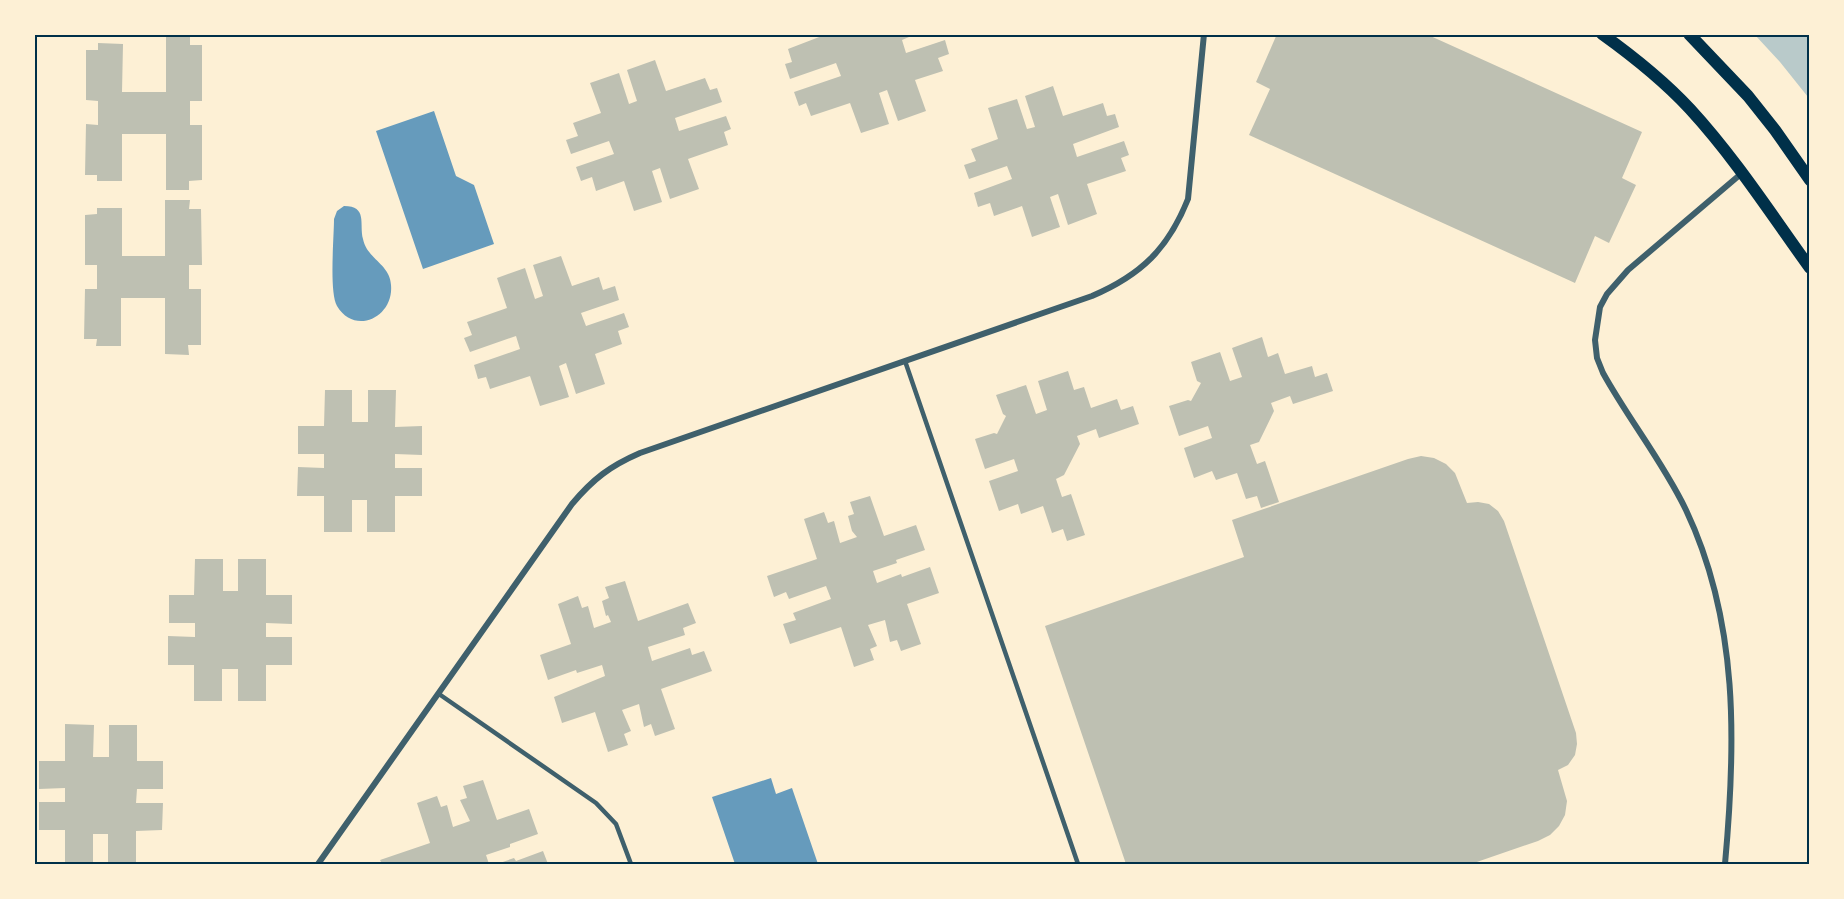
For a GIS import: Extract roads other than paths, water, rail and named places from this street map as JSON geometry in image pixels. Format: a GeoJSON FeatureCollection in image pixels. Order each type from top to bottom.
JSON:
{"type":"FeatureCollection","features":[{"type":"Feature","properties":{"kind":"main road"},"geometry":{"type":"LineString","coordinates":[[1602,34],[1659,79],[1689,108],[1742,173],[1809,268]]}},
{"type":"Feature","properties":{"kind":"main road"},"geometry":{"type":"LineString","coordinates":[[1689,34],[1748,96],[1775,130],[1809,180]]}},
{"type":"Feature","properties":{"kind":"street"},"geometry":{"type":"LineString","coordinates":[[318,864],[572,504],[598,476],[616,464],[640,453],[1092,296],[1134,274],[1151,259],[1167,242],[1179,222],[1188,199],[1204,34]]}},
{"type":"Feature","properties":{"kind":"street"},"geometry":{"type":"LineString","coordinates":[[1725,864],[1733,741],[1728,662],[1721,614],[1709,569],[1686,510],[1667,474],[1603,374],[1597,358],[1595,340],[1600,307],[1617,281],[1742,173]]}},
{"type":"Feature","properties":{"kind":"lane"},"geometry":{"type":"LineString","coordinates":[[905,361],[1078,864]]}},
{"type":"Feature","properties":{"kind":"lane"},"geometry":{"type":"LineString","coordinates":[[438,694],[596,803],[616,824],[631,864]]}},
{"type":"Feature","properties":{"kind":"water"},"geometry":{"type":"Polygon","coordinates":[[[434,111],[456,176],[474,185],[494,244],[423,269],[376,131],[434,111]]]}},
{"type":"Feature","properties":{"kind":"water"},"geometry":{"type":"Polygon","coordinates":[[[344,206],[352,207],[360,212],[365,246],[383,266],[390,278],[390,296],[386,306],[380,314],[363,321],[353,320],[345,315],[337,306],[333,289],[334,219],[337,211],[344,206]]]}},
{"type":"Feature","properties":{"kind":"water"},"geometry":{"type":"Polygon","coordinates":[[[771,778],[776,794],[792,788],[818,864],[735,864],[712,797],[771,778]]]}}]}
